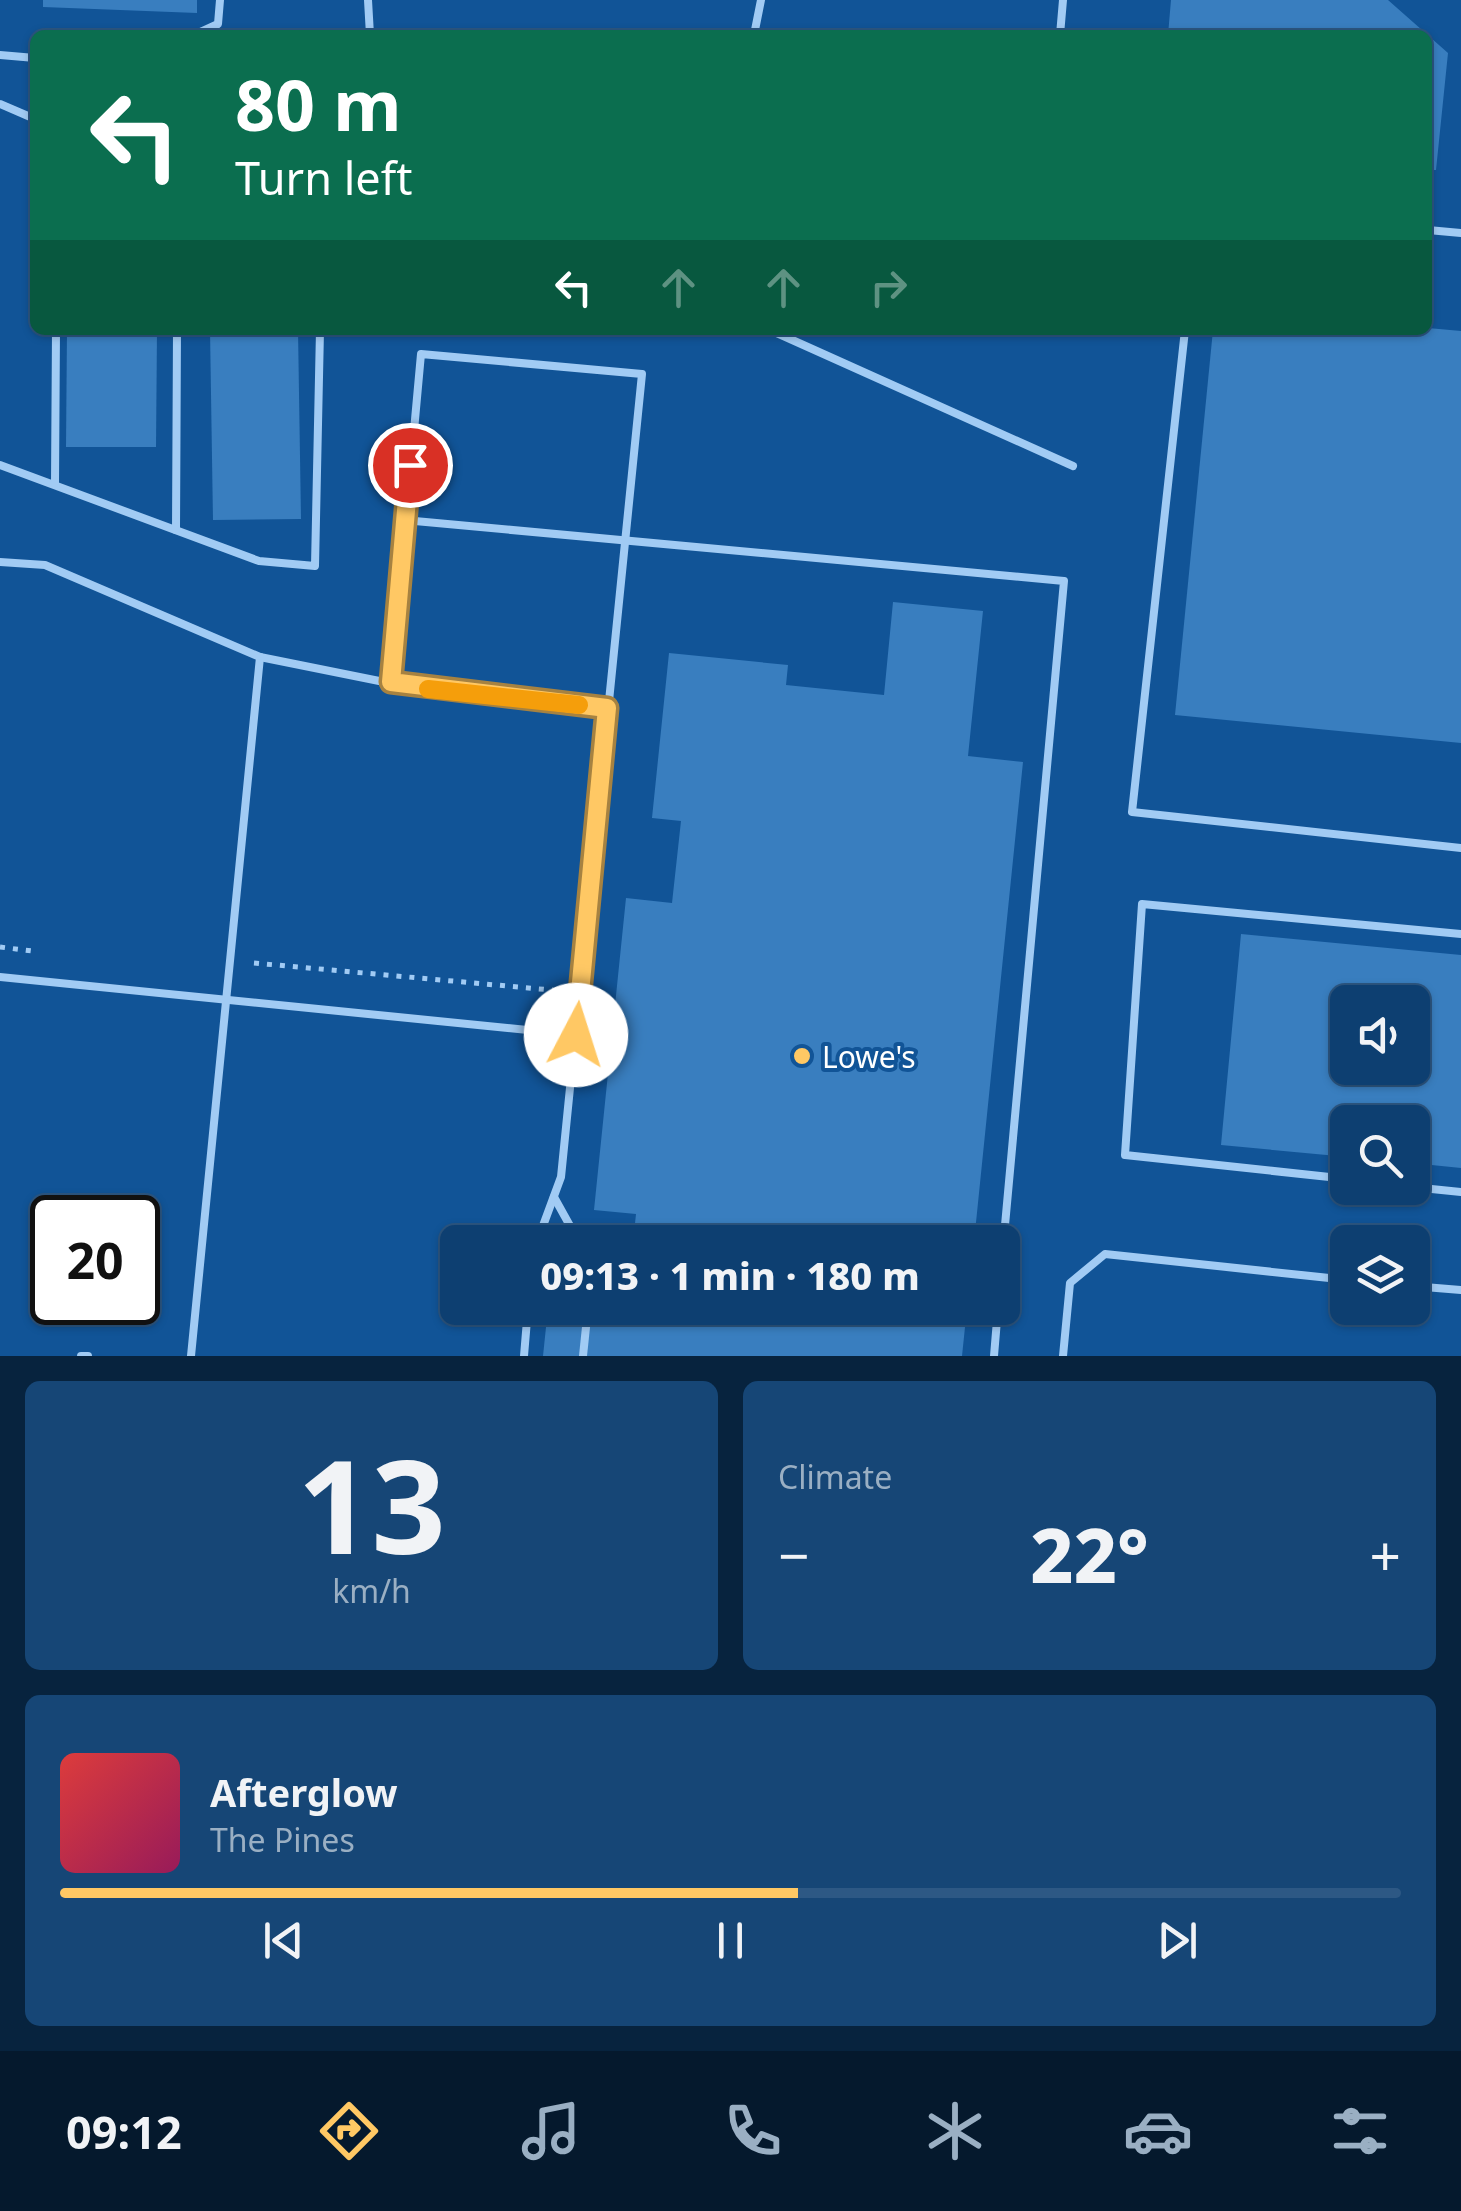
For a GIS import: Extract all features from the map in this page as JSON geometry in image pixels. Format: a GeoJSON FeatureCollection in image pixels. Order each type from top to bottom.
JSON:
{"type":"FeatureCollection","features":[{"type":"Feature","properties":{"kind":"lane"},"geometry":{"type":"LineString","coordinates":[[205,30],[218,24],[220,0]]}},
{"type":"Feature","properties":{"kind":"lane"},"geometry":{"type":"LineString","coordinates":[[368,0],[370,30]]}},
{"type":"Feature","properties":{"kind":"lane"},"geometry":{"type":"LineString","coordinates":[[755,30],[760,0]]}},
{"type":"Feature","properties":{"kind":"lane"},"geometry":{"type":"LineString","coordinates":[[1060,30],[1063,0]]}},
{"type":"Feature","properties":{"kind":"lane"},"geometry":{"type":"LineString","coordinates":[[0,55],[30,58]]}},
{"type":"Feature","properties":{"kind":"lane"},"geometry":{"type":"LineString","coordinates":[[0,104],[30,117]]}},
{"type":"Feature","properties":{"kind":"lane"},"geometry":{"type":"LineString","coordinates":[[1432,230],[1461,233]]}},
{"type":"Feature","properties":{"kind":"lane"},"geometry":{"type":"LineString","coordinates":[[55,483],[56,335]]}},
{"type":"Feature","properties":{"kind":"lane"},"geometry":{"type":"LineString","coordinates":[[176,530],[177,335]]}},
{"type":"Feature","properties":{"kind":"lane"},"geometry":{"type":"LineString","coordinates":[[0,465],[259,561],[315,566],[320,335]]}},
{"type":"Feature","properties":{"kind":"lane"},"geometry":{"type":"LineString","coordinates":[[781,335],[1074,466]]}},
{"type":"Feature","properties":{"kind":"lane"},"geometry":{"type":"LineString","coordinates":[[1184,335],[1132,812],[1461,848]]}},
{"type":"Feature","properties":{"kind":"lane"},"geometry":{"type":"LineString","coordinates":[[391,682],[421,354],[642,374],[561,1176],[544,1225]]}},
{"type":"Feature","properties":{"kind":"lane"},"geometry":{"type":"LineString","coordinates":[[404,520],[1064,581],[1005,1225]]}},
{"type":"Feature","properties":{"kind":"lane"},"geometry":{"type":"LineString","coordinates":[[0,562],[45,565],[260,657],[391,682],[607,708]]}},
{"type":"Feature","properties":{"kind":"lane"},"geometry":{"type":"LineString","coordinates":[[191,1356],[260,657]]}},
{"type":"Feature","properties":{"kind":"lane"},"geometry":{"type":"LineString","coordinates":[[1330,1178],[1125,1155],[1142,904],[1461,934]]}},
{"type":"Feature","properties":{"kind":"lane"},"geometry":{"type":"LineString","coordinates":[[0,976],[576,1035]]}},
{"type":"Feature","properties":{"kind":"lane"},"geometry":{"type":"LineString","coordinates":[[1430,1189],[1461,1192]]}},
{"type":"Feature","properties":{"kind":"lane"},"geometry":{"type":"LineString","coordinates":[[554,1198],[569,1225]]}},
{"type":"Feature","properties":{"kind":"lane"},"geometry":{"type":"LineString","coordinates":[[1063,1356],[1070,1283],[1104,1254],[1330,1278]]}},
{"type":"Feature","properties":{"kind":"lane"},"geometry":{"type":"LineString","coordinates":[[1430,1287],[1461,1290]]}},
{"type":"Feature","properties":{"kind":"lane"},"geometry":{"type":"LineString","coordinates":[[524,1356],[527,1325]]}},
{"type":"Feature","properties":{"kind":"lane"},"geometry":{"type":"LineString","coordinates":[[583,1356],[586,1325]]}},
{"type":"Feature","properties":{"kind":"lane"},"geometry":{"type":"LineString","coordinates":[[994,1356],[997,1325]]}},
{"type":"Feature","properties":{"kind":"path"},"geometry":{"type":"LineString","coordinates":[[0,947],[32,950]]}},
{"type":"Feature","properties":{"kind":"path"},"geometry":{"type":"LineString","coordinates":[[254,962],[580,992]]}},
{"type":"Feature","properties":{"kind":"building"},"geometry":{"type":"Polygon","coordinates":[[[43,0],[197,0],[197,13],[43,7],[43,0]]]}},
{"type":"Feature","properties":{"kind":"building"},"geometry":{"type":"Polygon","coordinates":[[[1171,0],[1388,0],[1422,30],[1168,30],[1171,0]]]}},
{"type":"Feature","properties":{"kind":"building"},"geometry":{"type":"Polygon","coordinates":[[[1432,39],[1448,53],[1436,170],[1432,170],[1432,39]]]}},
{"type":"Feature","properties":{"kind":"building"},"geometry":{"type":"Polygon","coordinates":[[[1432,328],[1461,331],[1461,743],[1175,715],[1213,335],[1432,335],[1432,328]]]}},
{"type":"Feature","properties":{"kind":"building"},"geometry":{"type":"Polygon","coordinates":[[[67,335],[157,335],[156,447],[66,447],[67,335]]]}},
{"type":"Feature","properties":{"kind":"building"},"geometry":{"type":"Polygon","coordinates":[[[210,335],[298,335],[301,519],[213,520],[210,335]]]}},
{"type":"Feature","properties":{"kind":"building","name":"Lowe's"},"geometry":{"type":"Polygon","coordinates":[[[893,602],[983,611],[968,756],[1023,762],[976,1225],[635,1225],[636,1214],[594,1210],[626,898],[672,903],[681,821],[652,818],[669,653],[788,665],[786,685],[884,695],[893,602]]]}},
{"type":"Feature","properties":{"kind":"building"},"geometry":{"type":"Polygon","coordinates":[[[1241,934],[1461,955],[1461,1168],[1430,1165],[1430,1105],[1330,1105],[1330,1155],[1221,1145],[1241,934]]]}},
{"type":"Feature","properties":{"kind":"building"},"geometry":{"type":"Polygon","coordinates":[[[546,1325],[965,1325],[962,1356],[543,1356],[546,1325]]]}},
{"type":"Feature","properties":{"kind":"slow traffic"},"geometry":{"type":"LineString","coordinates":[[428,689],[579,705]]}},
{"type":"Feature","properties":{"kind":"place","name":"Lowe's"},"geometry":{"type":"Point","coordinates":[802,1056]}},
{"type":"Feature","properties":{"kind":"route"},"geometry":{"type":"LineString","coordinates":[[410,465],[391,682],[607,708],[576,1035]]}}]}
